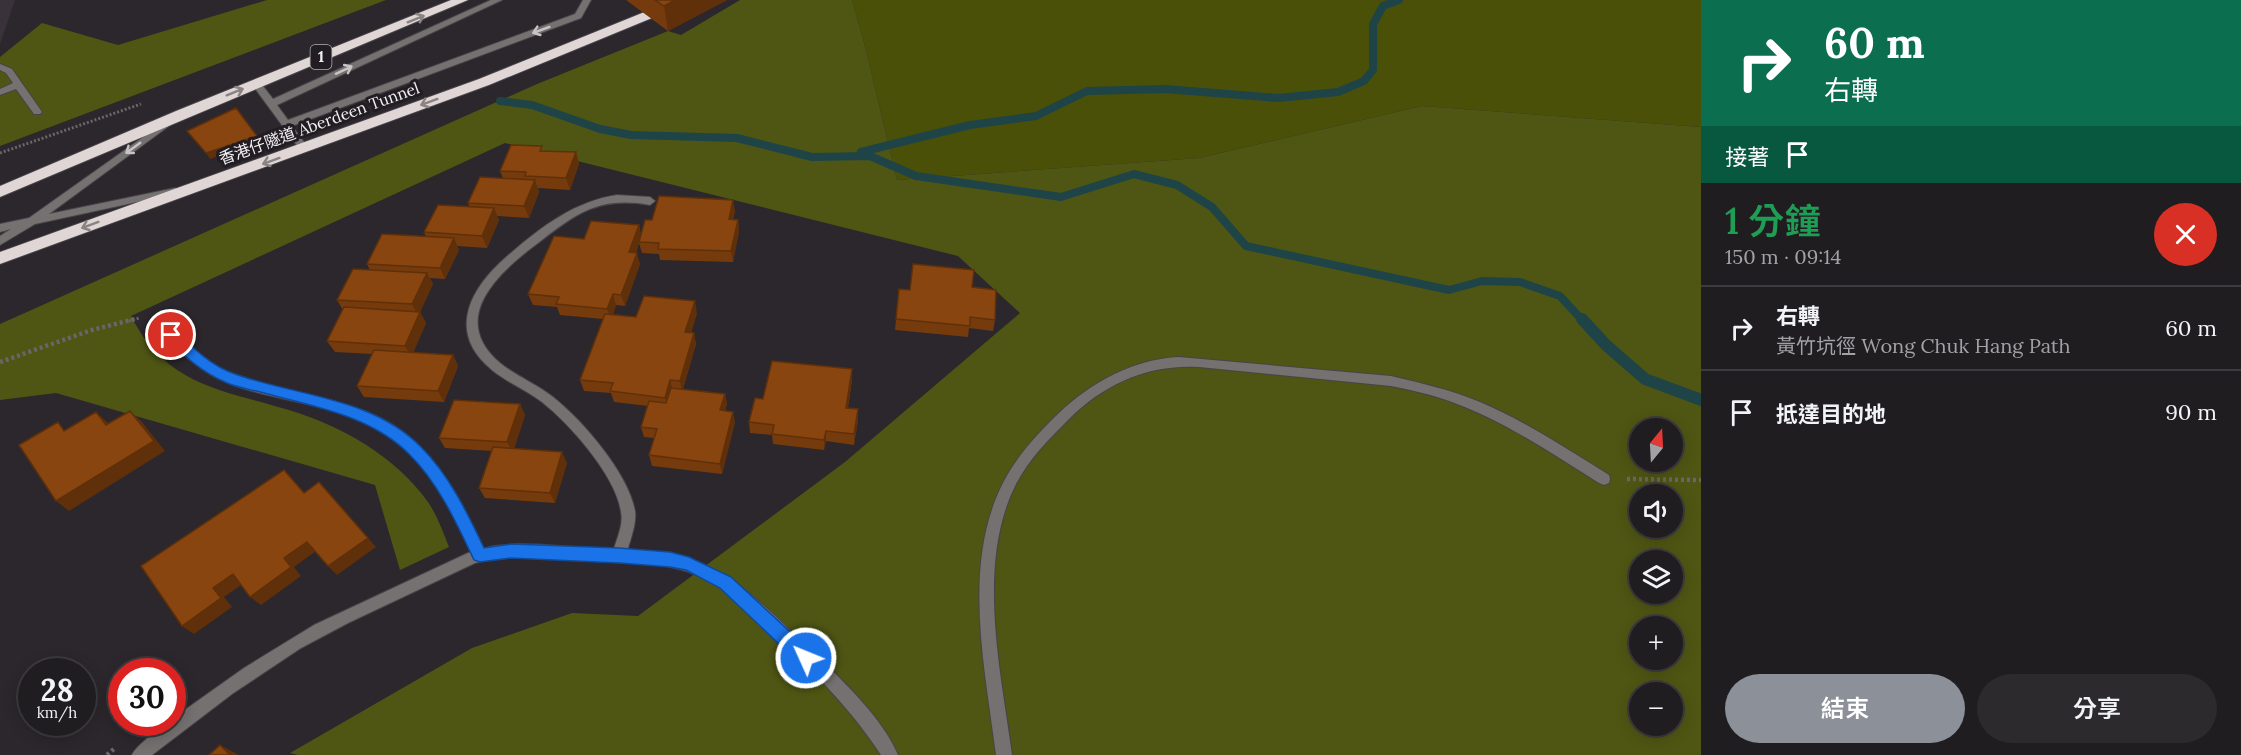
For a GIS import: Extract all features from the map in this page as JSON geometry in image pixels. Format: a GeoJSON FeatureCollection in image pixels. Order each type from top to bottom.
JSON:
{"type":"FeatureCollection","features":[{"type":"Feature","properties":{"kind":"highway","name":"1"},"geometry":{"type":"LineString","coordinates":[[0,192],[181,114],[462,0]]}},
{"type":"Feature","properties":{"kind":"highway","name":"香港仔隧道 Aberdeen Tunnel"},"geometry":{"type":"LineString","coordinates":[[0,258],[304,149],[518,69],[648,15]]}},
{"type":"Feature","properties":{"kind":"street"},"geometry":{"type":"LineString","coordinates":[[272,103],[498,0]]}},
{"type":"Feature","properties":{"kind":"street"},"geometry":{"type":"LineString","coordinates":[[286,124],[578,16],[588,0]]}},
{"type":"Feature","properties":{"kind":"street"},"geometry":{"type":"LineString","coordinates":[[0,67],[9,71],[20,84],[37,112]]}},
{"type":"Feature","properties":{"kind":"street"},"geometry":{"type":"LineString","coordinates":[[256,83],[304,149]]}},
{"type":"Feature","properties":{"kind":"street"},"geometry":{"type":"LineString","coordinates":[[0,92],[20,84]]}},
{"type":"Feature","properties":{"kind":"street"},"geometry":{"type":"LineString","coordinates":[[0,241],[31,222],[181,114]]}},
{"type":"Feature","properties":{"kind":"street"},"geometry":{"type":"LineString","coordinates":[[0,228],[205,185]]}},
{"type":"Feature","properties":{"kind":"street"},"geometry":{"type":"LineString","coordinates":[[619,555],[629,513],[613,478],[594,448],[571,421],[550,402],[490,361],[474,336],[472,321],[477,298],[490,277],[510,258],[546,231],[587,206],[604,199],[623,196],[650,201]]}},
{"type":"Feature","properties":{"kind":"street"},"geometry":{"type":"LineString","coordinates":[[161,325],[194,357],[229,378],[354,412],[396,434],[415,450],[432,470],[458,510],[480,555]]}},
{"type":"Feature","properties":{"kind":"street"},"geometry":{"type":"LineString","coordinates":[[1004,755],[986,583],[993,525],[1011,482],[1042,437],[1083,399],[1120,376],[1152,364],[1190,362],[1422,386],[1462,399],[1508,420],[1604,479]]}},
{"type":"Feature","properties":{"kind":"street"},"geometry":{"type":"LineString","coordinates":[[140,755],[224,691],[320,629],[457,564],[480,555],[511,551],[619,555],[670,560],[689,564],[725,582],[854,704],[874,728],[890,755]]}},
{"type":"Feature","properties":{"kind":"path"},"geometry":{"type":"LineString","coordinates":[[0,153],[145,102]]}},
{"type":"Feature","properties":{"kind":"path"},"geometry":{"type":"LineString","coordinates":[[0,362],[92,330],[149,315],[161,325]]}},
{"type":"Feature","properties":{"kind":"path"},"geometry":{"type":"LineString","coordinates":[[1604,479],[1701,480]]}},
{"type":"Feature","properties":{"kind":"shaded area"},"geometry":{"type":"Polygon","coordinates":[[[0,0],[15,0],[0,44],[0,0]]]}},
{"type":"Feature","properties":{"kind":"green space"},"geometry":{"type":"Polygon","coordinates":[[[267,0],[386,0],[0,146],[0,57],[42,23],[118,45],[267,0]]]}},
{"type":"Feature","properties":{"kind":"green space"},"geometry":{"type":"Polygon","coordinates":[[[740,0],[852,0],[897,180],[1199,158],[1422,106],[1701,127],[1701,755],[298,755],[290,753],[472,648],[572,613],[638,616],[845,462],[1020,313],[958,256],[505,143],[131,316],[145,339],[161,357],[198,382],[289,410],[328,425],[366,445],[400,470],[428,502],[449,547],[400,570],[375,485],[56,393],[0,400],[0,324],[537,84],[668,31],[681,35],[740,0]]]}},
{"type":"Feature","properties":{"kind":"green space"},"geometry":{"type":"Polygon","coordinates":[[[852,0],[1701,0],[1701,127],[1422,106],[1199,158],[897,180],[852,0]]]}},
{"type":"Feature","properties":{"kind":"building"},"geometry":{"type":"Polygon","coordinates":[[[655,0],[675,0],[664,6],[655,0]]]}},
{"type":"Feature","properties":{"kind":"building"},"geometry":{"type":"Polygon","coordinates":[[[236,108],[257,136],[206,153],[187,131],[236,108]]]}},
{"type":"Feature","properties":{"kind":"building"},"geometry":{"type":"Polygon","coordinates":[[[511,145],[542,146],[540,151],[576,152],[566,178],[525,176],[526,172],[500,171],[511,145]]]}},
{"type":"Feature","properties":{"kind":"building"},"geometry":{"type":"Polygon","coordinates":[[[480,177],[535,180],[524,206],[468,203],[480,177]]]}},
{"type":"Feature","properties":{"kind":"building"},"geometry":{"type":"Polygon","coordinates":[[[659,196],[733,200],[729,219],[738,220],[731,251],[658,249],[659,243],[639,242],[645,220],[652,220],[659,196]]]}},
{"type":"Feature","properties":{"kind":"building"},"geometry":{"type":"Polygon","coordinates":[[[438,205],[494,208],[482,236],[424,232],[438,205]]]}},
{"type":"Feature","properties":{"kind":"building"},"geometry":{"type":"Polygon","coordinates":[[[591,221],[639,225],[629,252],[637,253],[621,295],[613,294],[607,309],[556,304],[559,297],[528,294],[554,236],[584,239],[591,221]]]}},
{"type":"Feature","properties":{"kind":"building"},"geometry":{"type":"Polygon","coordinates":[[[382,234],[454,238],[440,268],[367,264],[382,234]]]}},
{"type":"Feature","properties":{"kind":"building"},"geometry":{"type":"Polygon","coordinates":[[[913,264],[974,270],[972,287],[996,290],[995,320],[970,317],[970,326],[896,319],[899,289],[910,290],[913,264]]]}},
{"type":"Feature","properties":{"kind":"building"},"geometry":{"type":"Polygon","coordinates":[[[353,269],[427,273],[412,304],[337,300],[353,269]]]}},
{"type":"Feature","properties":{"kind":"building"},"geometry":{"type":"Polygon","coordinates":[[[644,296],[695,301],[685,332],[694,333],[680,381],[670,380],[665,398],[610,391],[613,383],[580,380],[605,314],[636,317],[644,296]]]}},
{"type":"Feature","properties":{"kind":"building"},"geometry":{"type":"Polygon","coordinates":[[[344,307],[420,312],[405,346],[327,341],[344,307]]]}},
{"type":"Feature","properties":{"kind":"building"},"geometry":{"type":"Polygon","coordinates":[[[374,350],[453,355],[438,391],[357,386],[374,350]]]}},
{"type":"Feature","properties":{"kind":"building"},"geometry":{"type":"Polygon","coordinates":[[[772,361],[852,369],[846,408],[858,409],[854,434],[826,431],[824,440],[772,434],[774,425],[749,422],[755,398],[763,399],[772,361]]]}},
{"type":"Feature","properties":{"kind":"building"},"geometry":{"type":"Polygon","coordinates":[[[671,388],[725,394],[720,410],[733,412],[720,464],[649,455],[657,429],[641,427],[649,401],[666,403],[671,388]]]}},
{"type":"Feature","properties":{"kind":"building"},"geometry":{"type":"Polygon","coordinates":[[[454,400],[520,404],[507,442],[439,438],[454,400]]]}},
{"type":"Feature","properties":{"kind":"building"},"geometry":{"type":"Polygon","coordinates":[[[130,411],[154,441],[56,501],[19,445],[58,422],[64,431],[96,412],[106,425],[130,411]]]}},
{"type":"Feature","properties":{"kind":"building"},"geometry":{"type":"Polygon","coordinates":[[[493,447],[562,452],[550,493],[479,488],[493,447]]]}},
{"type":"Feature","properties":{"kind":"building"},"geometry":{"type":"Polygon","coordinates":[[[284,470],[304,493],[319,482],[368,538],[328,566],[307,542],[284,558],[291,567],[250,597],[233,574],[213,588],[221,598],[182,626],[141,566],[284,470]]]}},
{"type":"Feature","properties":{"kind":"building"},"geometry":{"type":"Polygon","coordinates":[[[220,745],[230,755],[209,755],[220,745]]]}},
{"type":"Feature","properties":{"kind":"waterway"},"geometry":{"type":"LineString","coordinates":[[861,152],[970,125],[1036,116],[1087,91],[1165,89],[1278,98],[1338,92],[1364,81],[1373,70],[1373,24],[1383,6],[1399,0]]}},
{"type":"Feature","properties":{"kind":"waterway"},"geometry":{"type":"LineString","coordinates":[[500,101],[532,105],[600,129],[631,135],[737,138],[812,157],[870,156],[916,176],[1061,197],[1134,174],[1177,185],[1212,207],[1246,246],[1449,290],[1482,281],[1520,282],[1560,296],[1583,321]]}},
{"type":"Feature","properties":{"kind":"waterway"},"geometry":{"type":"LineString","coordinates":[[1582,319],[1606,345],[1645,379],[1701,400]]}},
{"type":"Feature","properties":{"kind":"route"},"geometry":{"type":"LineString","coordinates":[[171,335],[210,369],[229,378],[354,412],[374,420],[396,434],[415,450],[432,470],[458,510],[480,555],[511,551],[619,555],[689,564],[725,582],[806,658]]}}]}
